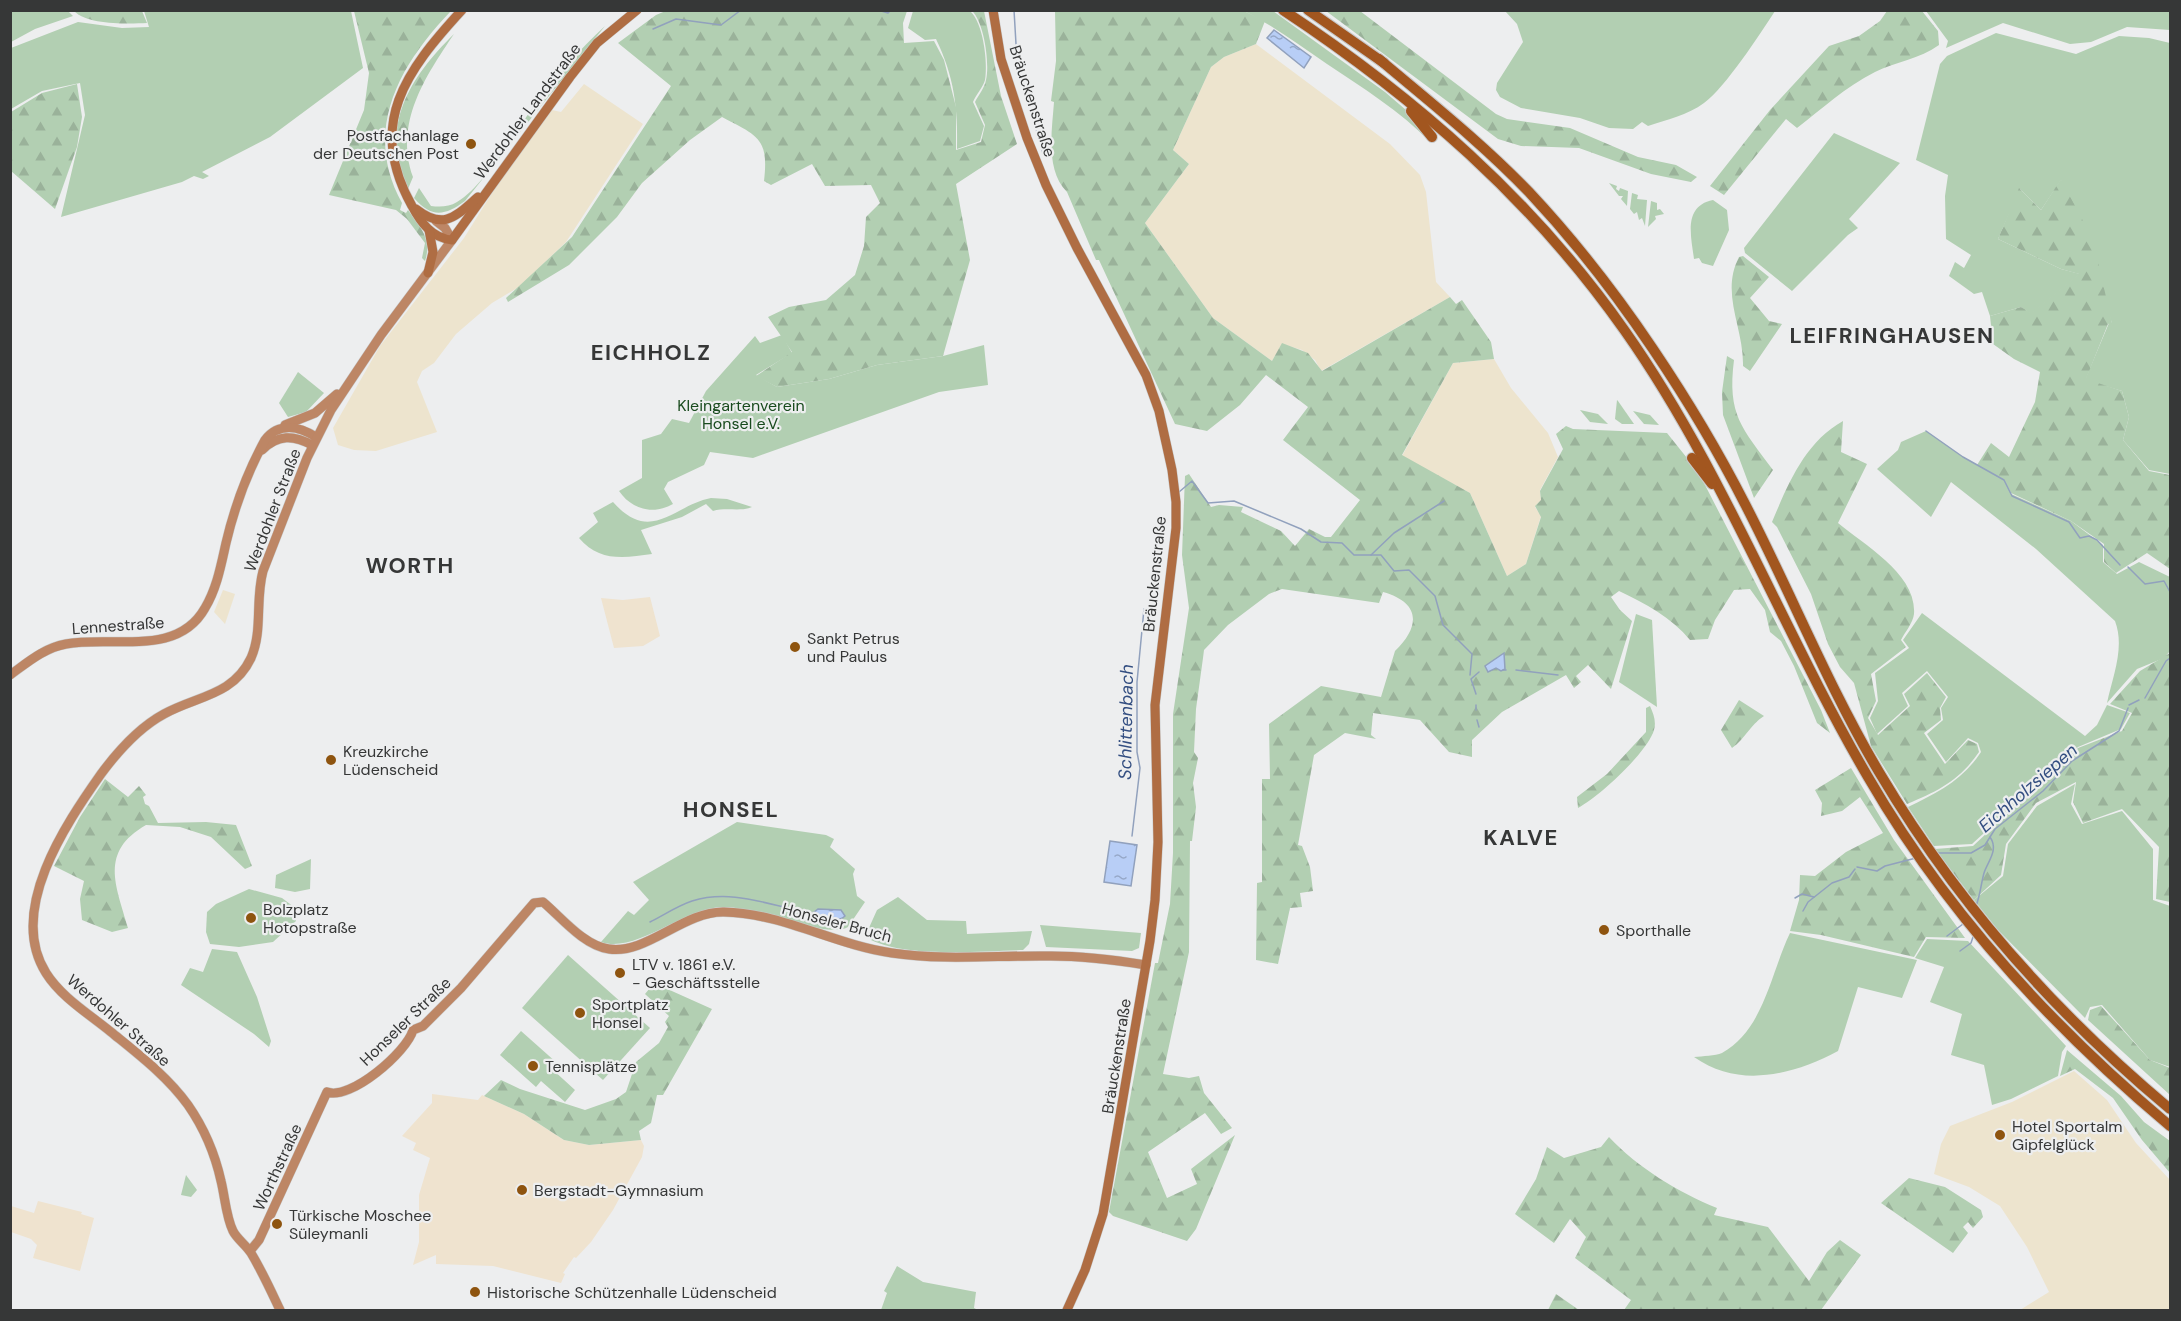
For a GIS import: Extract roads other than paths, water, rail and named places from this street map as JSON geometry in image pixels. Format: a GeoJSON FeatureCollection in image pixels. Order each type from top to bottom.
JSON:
{"type":"FeatureCollection","features":[{"type":"Feature","properties":{"kind":"highway"},"geometry":{"type":"LineString","coordinates":[[1283,10],[1371,70],[1473,157],[1533,217],[1577,268],[1625,331],[1663,389],[1731,508],[1836,720],[1881,798],[1948,898],[2008,972],[2083,1049],[2170,1125]]}},
{"type":"Feature","properties":{"kind":"highway"},"geometry":{"type":"LineString","coordinates":[[1308,10],[1455,114]]}},
{"type":"Feature","properties":{"kind":"highway"},"geometry":{"type":"LineString","coordinates":[[1379,59],[1498,162],[1529,192],[1579,250],[1653,350],[1743,501],[1848,714],[1909,819],[1959,891],[2011,956],[2091,1040],[2170,1109]]}},
{"type":"Feature","properties":{"kind":"highway"},"geometry":{"type":"LineString","coordinates":[[1371,70],[1432,137]]}},
{"type":"Feature","properties":{"kind":"highway"},"geometry":{"type":"LineString","coordinates":[[1718,443],[1743,501]]}},
{"type":"Feature","properties":{"kind":"highway"},"geometry":{"type":"LineString","coordinates":[[1692,458],[1731,508]]}},
{"type":"Feature","properties":{"kind":"main road"},"geometry":{"type":"LineString","coordinates":[[428,273],[433,252],[429,230],[412,206],[398,177],[393,157],[392,127],[396,107],[417,62],[462,10]]}},
{"type":"Feature","properties":{"kind":"main road","name":"Werdohler Landstraße"},"geometry":{"type":"LineString","coordinates":[[452,240],[597,43],[637,10]]}},
{"type":"Feature","properties":{"kind":"main road","name":"Bräuckenstraße"},"geometry":{"type":"LineString","coordinates":[[993,10],[1001,59],[1027,138],[1046,186],[1146,375],[1159,411],[1172,470],[1176,502],[1176,528],[1155,705],[1158,842],[1155,900],[1103,1214],[1085,1270],[1067,1311]]}},
{"type":"Feature","properties":{"kind":"main road"},"geometry":{"type":"LineString","coordinates":[[412,206],[436,221],[458,214],[487,190]]}},
{"type":"Feature","properties":{"kind":"main road"},"geometry":{"type":"LineString","coordinates":[[429,230],[452,240]]}},
{"type":"Feature","properties":{"kind":"street"},"geometry":{"type":"LineString","coordinates":[[314,441],[344,389],[452,240],[445,228],[436,221]]}},
{"type":"Feature","properties":{"kind":"street"},"geometry":{"type":"LineString","coordinates":[[272,432],[315,413],[344,389]]}},
{"type":"Feature","properties":{"kind":"street"},"geometry":{"type":"LineString","coordinates":[[272,432],[284,428],[297,428],[314,441]]}},
{"type":"Feature","properties":{"kind":"street","name":"Lennestraße"},"geometry":{"type":"LineString","coordinates":[[10,675],[47,650],[64,645],[152,641],[173,636],[191,625],[205,610],[212,595],[233,520],[259,454],[272,432]]}},
{"type":"Feature","properties":{"kind":"street"},"geometry":{"type":"LineString","coordinates":[[259,454],[270,443],[284,437],[314,441]]}},
{"type":"Feature","properties":{"kind":"street","name":"Werdohler Straße"},"geometry":{"type":"LineString","coordinates":[[280,1311],[250,1251],[233,1231],[212,1152],[194,1115],[162,1076],[52,982],[36,952],[33,916],[39,886],[65,831],[102,772],[125,745],[137,733],[165,713],[224,690],[245,668],[256,642],[259,590],[263,571],[314,441]]}},
{"type":"Feature","properties":{"kind":"street","name":"Honseler Bruch"},"geometry":{"type":"LineString","coordinates":[[543,902],[592,943],[611,950],[637,944],[703,915],[724,912],[750,914],[888,953],[933,958],[1061,956],[1146,964]]}},
{"type":"Feature","properties":{"kind":"street","name":"Honseler Straße"},"geometry":{"type":"LineString","coordinates":[[327,1092],[335,1095],[343,1093],[377,1072],[410,1039],[413,1030],[423,1026],[461,988],[534,903],[543,902]]}},
{"type":"Feature","properties":{"kind":"street","name":"Worthstraße"},"geometry":{"type":"LineString","coordinates":[[250,1251],[255,1248],[327,1092]]}},
{"type":"Feature","properties":{"kind":"water"},"geometry":{"type":"Polygon","coordinates":[[[1274,30],[1311,57],[1304,68],[1267,38],[1274,30]]]}},
{"type":"Feature","properties":{"kind":"water"},"geometry":{"type":"Polygon","coordinates":[[[1504,653],[1505,669],[1501,671],[1496,668],[1488,672],[1485,666],[1504,653]]]}},
{"type":"Feature","properties":{"kind":"water"},"geometry":{"type":"Polygon","coordinates":[[[1110,841],[1137,845],[1131,886],[1104,882],[1110,841]]]}},
{"type":"Feature","properties":{"kind":"water"},"geometry":{"type":"Polygon","coordinates":[[[818,909],[841,910],[845,916],[830,919],[813,913],[818,909]]]}},
{"type":"Feature","properties":{"kind":"waterway"},"geometry":{"type":"LineString","coordinates":[[653,29],[676,19],[721,25],[741,10]]}},
{"type":"Feature","properties":{"kind":"waterway"},"geometry":{"type":"LineString","coordinates":[[878,10],[888,13],[891,10]]}},
{"type":"Feature","properties":{"kind":"waterway","name":"Schlittenbach"},"geometry":{"type":"LineString","coordinates":[[1014,10],[1017,61],[1043,154]]}},
{"type":"Feature","properties":{"kind":"waterway"},"geometry":{"type":"LineString","coordinates":[[1926,431],[1963,457],[2004,480],[2012,496],[2069,522],[2080,538],[2089,536],[2097,540],[2120,565]]}},
{"type":"Feature","properties":{"kind":"waterway"},"geometry":{"type":"LineString","coordinates":[[1179,492],[1192,481],[1208,503],[1234,501],[1301,529],[1321,542],[1342,543],[1354,555],[1381,555],[1394,571],[1409,570],[1435,596],[1443,625],[1472,654],[1470,675]]}},
{"type":"Feature","properties":{"kind":"waterway"},"geometry":{"type":"LineString","coordinates":[[1371,555],[1394,533],[1444,501]]}},
{"type":"Feature","properties":{"kind":"waterway"},"geometry":{"type":"LineString","coordinates":[[2128,567],[2145,584],[2164,581],[2170,592]]}},
{"type":"Feature","properties":{"kind":"waterway","name":"Schlittenbach"},"geometry":{"type":"LineString","coordinates":[[1132,836],[1140,768],[1137,752],[1137,682],[1144,609]]}},
{"type":"Feature","properties":{"kind":"waterway","name":"Eichholzsiepen"},"geometry":{"type":"LineString","coordinates":[[2145,698],[2166,661],[2170,658]]}},
{"type":"Feature","properties":{"kind":"waterway"},"geometry":{"type":"LineString","coordinates":[[1516,670],[1558,675]]}},
{"type":"Feature","properties":{"kind":"waterway"},"geometry":{"type":"LineString","coordinates":[[1476,694],[1471,679],[1479,672]]}},
{"type":"Feature","properties":{"kind":"waterway","name":"Eichholzsiepen"},"geometry":{"type":"LineString","coordinates":[[2129,705],[2139,700]]}},
{"type":"Feature","properties":{"kind":"waterway"},"geometry":{"type":"LineString","coordinates":[[1476,705],[1476,710]]}},
{"type":"Feature","properties":{"kind":"waterway","name":"Eichholzsiepen"},"geometry":{"type":"LineString","coordinates":[[1938,853],[1971,853],[1985,845],[1995,829],[2043,791],[2072,761],[2119,731],[2128,708]]}},
{"type":"Feature","properties":{"kind":"waterway"},"geometry":{"type":"LineString","coordinates":[[1477,720],[1479,727]]}},
{"type":"Feature","properties":{"kind":"waterway"},"geometry":{"type":"LineString","coordinates":[[1976,906],[1984,873],[1993,851],[1990,837]]}},
{"type":"Feature","properties":{"kind":"waterway","name":"Eichholzsiepen"},"geometry":{"type":"LineString","coordinates":[[1857,867],[1877,871],[1885,866],[1916,858]]}},
{"type":"Feature","properties":{"kind":"waterway","name":"Eichholzsiepen"},"geometry":{"type":"LineString","coordinates":[[1803,911],[1808,902],[1832,883],[1849,877],[1855,869]]}},
{"type":"Feature","properties":{"kind":"waterway"},"geometry":{"type":"LineString","coordinates":[[1795,898],[1802,894],[1814,897]]}},
{"type":"Feature","properties":{"kind":"waterway"},"geometry":{"type":"LineString","coordinates":[[650,922],[692,901],[723,897],[753,900],[813,913]]}},
{"type":"Feature","properties":{"kind":"waterway"},"geometry":{"type":"LineString","coordinates":[[1947,936],[1963,924]]}},
{"type":"Feature","properties":{"kind":"waterway"},"geometry":{"type":"LineString","coordinates":[[1960,951],[1971,943],[1973,937]]}},
{"type":"Feature","properties":{"kind":"place","name":"Postfachanlage der Deutschen Post"},"geometry":{"type":"Point","coordinates":[471,144]}},
{"type":"Feature","properties":{"kind":"place","name":"Sankt Petrus und Paulus"},"geometry":{"type":"Point","coordinates":[795,647]}},
{"type":"Feature","properties":{"kind":"place","name":"Kreuzkirche Lüdenscheid"},"geometry":{"type":"Point","coordinates":[331,760]}},
{"type":"Feature","properties":{"kind":"place","name":"Bolzplatz Hotopstraße"},"geometry":{"type":"Point","coordinates":[251,918]}},
{"type":"Feature","properties":{"kind":"place","name":"Sporthalle"},"geometry":{"type":"Point","coordinates":[1604,930]}},
{"type":"Feature","properties":{"kind":"place","name":"LTV v. 1861 e.V. - Geschäftsstelle"},"geometry":{"type":"Point","coordinates":[620,973]}},
{"type":"Feature","properties":{"kind":"place","name":"Sportplatz Honsel"},"geometry":{"type":"Point","coordinates":[580,1013]}},
{"type":"Feature","properties":{"kind":"place","name":"Tennisplätze"},"geometry":{"type":"Point","coordinates":[533,1066]}},
{"type":"Feature","properties":{"kind":"place","name":"Hotel Sportalm Gipfelglück"},"geometry":{"type":"Point","coordinates":[2000,1135]}},
{"type":"Feature","properties":{"kind":"place","name":"Bergstadt-Gymnasium"},"geometry":{"type":"Point","coordinates":[522,1190]}},
{"type":"Feature","properties":{"kind":"place","name":"Türkische Moschee Süleymanli"},"geometry":{"type":"Point","coordinates":[277,1224]}},
{"type":"Feature","properties":{"kind":"place","name":"Historische Schützenhalle Lüdenscheid"},"geometry":{"type":"Point","coordinates":[475,1292]}},
{"type":"Feature","properties":{"kind":"district","name":"LEIFRINGHAUSEN"},"geometry":{"type":"Point","coordinates":[1892,335]}},
{"type":"Feature","properties":{"kind":"district","name":"EICHHOLZ"},"geometry":{"type":"Point","coordinates":[651,352]}},
{"type":"Feature","properties":{"kind":"district","name":"WORTH"},"geometry":{"type":"Point","coordinates":[410,565]}},
{"type":"Feature","properties":{"kind":"district","name":"HONSEL"},"geometry":{"type":"Point","coordinates":[731,809]}},
{"type":"Feature","properties":{"kind":"district","name":"KALVE"},"geometry":{"type":"Point","coordinates":[1521,837]}},
{"type":"Feature","properties":{"kind":"park label","name":"Kleingartenverein Honsel e.V."},"geometry":{"type":"Point","coordinates":[741,414]}}]}
